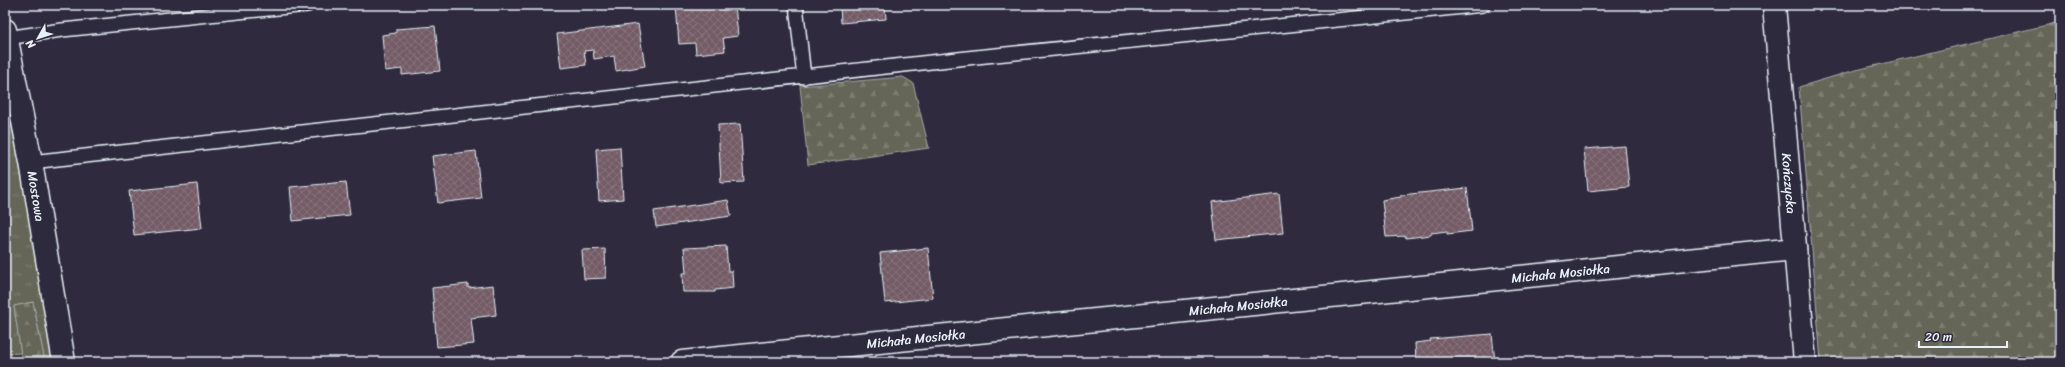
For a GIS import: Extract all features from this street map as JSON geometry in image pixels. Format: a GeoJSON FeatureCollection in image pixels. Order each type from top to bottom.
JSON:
{"type":"FeatureCollection","features":[{"type":"Feature","properties":{"kind":"street","name":"Kończycka"},"geometry":{"type":"LineString","coordinates":[[1774,5],[1805,362]]}},
{"type":"Feature","properties":{"kind":"street","name":"Mostowa"},"geometry":{"type":"LineString","coordinates":[[6,34],[31,162],[64,362]]}},
{"type":"Feature","properties":{"kind":"street","name":"Michała Mosiołka"},"geometry":{"type":"LineString","coordinates":[[682,362],[1795,249]]}},
{"type":"Feature","properties":{"kind":"lane"},"geometry":{"type":"LineString","coordinates":[[6,34],[62,30],[308,5]]}},
{"type":"Feature","properties":{"kind":"lane"},"geometry":{"type":"LineString","coordinates":[[796,5],[804,77]]}},
{"type":"Feature","properties":{"kind":"lane"},"geometry":{"type":"LineString","coordinates":[[31,162],[976,57],[1483,5]]}},
{"type":"Feature","properties":{"kind":"green space"},"geometry":{"type":"Polygon","coordinates":[[[2060,22],[2060,362],[1821,362],[1799,87],[1852,71],[2060,22]]]}},
{"type":"Feature","properties":{"kind":"green space"},"geometry":{"type":"Polygon","coordinates":[[[903,77],[913,83],[929,148],[808,165],[800,86],[903,77]]]}},
{"type":"Feature","properties":{"kind":"green space"},"geometry":{"type":"Polygon","coordinates":[[[5,97],[24,181],[53,362],[45,362],[33,302],[14,306],[21,353],[5,354],[5,97]]]}},
{"type":"Feature","properties":{"kind":"green space"},"geometry":{"type":"Polygon","coordinates":[[[33,302],[45,362],[22,362],[14,306],[33,302]]]}},
{"type":"Feature","properties":{"kind":"building"},"geometry":{"type":"Polygon","coordinates":[[[735,5],[738,36],[723,38],[725,51],[696,54],[695,43],[679,44],[676,6],[735,5]]]}},
{"type":"Feature","properties":{"kind":"building"},"geometry":{"type":"Polygon","coordinates":[[[840,5],[885,5],[886,19],[841,23],[840,5]]]}},
{"type":"Feature","properties":{"kind":"building"},"geometry":{"type":"Polygon","coordinates":[[[638,24],[645,66],[616,71],[614,56],[594,59],[593,50],[584,51],[586,65],[561,68],[557,34],[638,24]]]}},
{"type":"Feature","properties":{"kind":"building"},"geometry":{"type":"Polygon","coordinates":[[[435,26],[440,71],[402,75],[402,69],[385,71],[382,35],[396,33],[396,29],[435,26]]]}},
{"type":"Feature","properties":{"kind":"building"},"geometry":{"type":"Polygon","coordinates":[[[740,124],[744,182],[721,183],[718,125],[740,124]]]}},
{"type":"Feature","properties":{"kind":"building"},"geometry":{"type":"Polygon","coordinates":[[[1625,146],[1629,187],[1588,191],[1584,149],[1625,146]]]}},
{"type":"Feature","properties":{"kind":"building"},"geometry":{"type":"Polygon","coordinates":[[[620,147],[623,199],[599,201],[596,149],[620,147]]]}},
{"type":"Feature","properties":{"kind":"building"},"geometry":{"type":"Polygon","coordinates":[[[476,151],[481,198],[438,203],[432,156],[476,151]]]}},
{"type":"Feature","properties":{"kind":"building"},"geometry":{"type":"Polygon","coordinates":[[[346,182],[350,215],[293,221],[290,187],[346,182]]]}},
{"type":"Feature","properties":{"kind":"building"},"geometry":{"type":"Polygon","coordinates":[[[197,184],[202,228],[134,235],[129,191],[197,184]]]}},
{"type":"Feature","properties":{"kind":"building"},"geometry":{"type":"Polygon","coordinates":[[[1467,188],[1472,231],[1447,234],[1447,231],[1431,233],[1431,235],[1406,238],[1406,236],[1386,237],[1382,200],[1401,197],[1401,195],[1467,188]]]}},
{"type":"Feature","properties":{"kind":"building"},"geometry":{"type":"Polygon","coordinates":[[[1279,194],[1283,233],[1216,240],[1212,202],[1279,194]]]}},
{"type":"Feature","properties":{"kind":"building"},"geometry":{"type":"Polygon","coordinates":[[[728,200],[731,216],[656,227],[654,211],[728,200]]]}},
{"type":"Feature","properties":{"kind":"building"},"geometry":{"type":"Polygon","coordinates":[[[726,246],[728,271],[732,271],[733,288],[715,290],[715,292],[683,292],[682,273],[686,273],[684,248],[726,246]]]}},
{"type":"Feature","properties":{"kind":"building"},"geometry":{"type":"Polygon","coordinates":[[[928,248],[933,298],[885,303],[880,253],[928,248]]]}},
{"type":"Feature","properties":{"kind":"building"},"geometry":{"type":"Polygon","coordinates":[[[605,249],[606,278],[584,279],[582,250],[605,249]]]}},
{"type":"Feature","properties":{"kind":"building"},"geometry":{"type":"Polygon","coordinates":[[[468,284],[468,288],[493,285],[496,315],[471,318],[474,344],[437,347],[432,288],[468,284]]]}},
{"type":"Feature","properties":{"kind":"building"},"geometry":{"type":"Polygon","coordinates":[[[1492,334],[1495,362],[1416,362],[1415,343],[1431,341],[1430,339],[1492,334]]]}},
{"type":"Feature","properties":{"kind":"building"},"geometry":{"type":"Polygon","coordinates":[[[1301,358],[1301,362],[1288,362],[1287,360],[1301,358]]]}}]}
